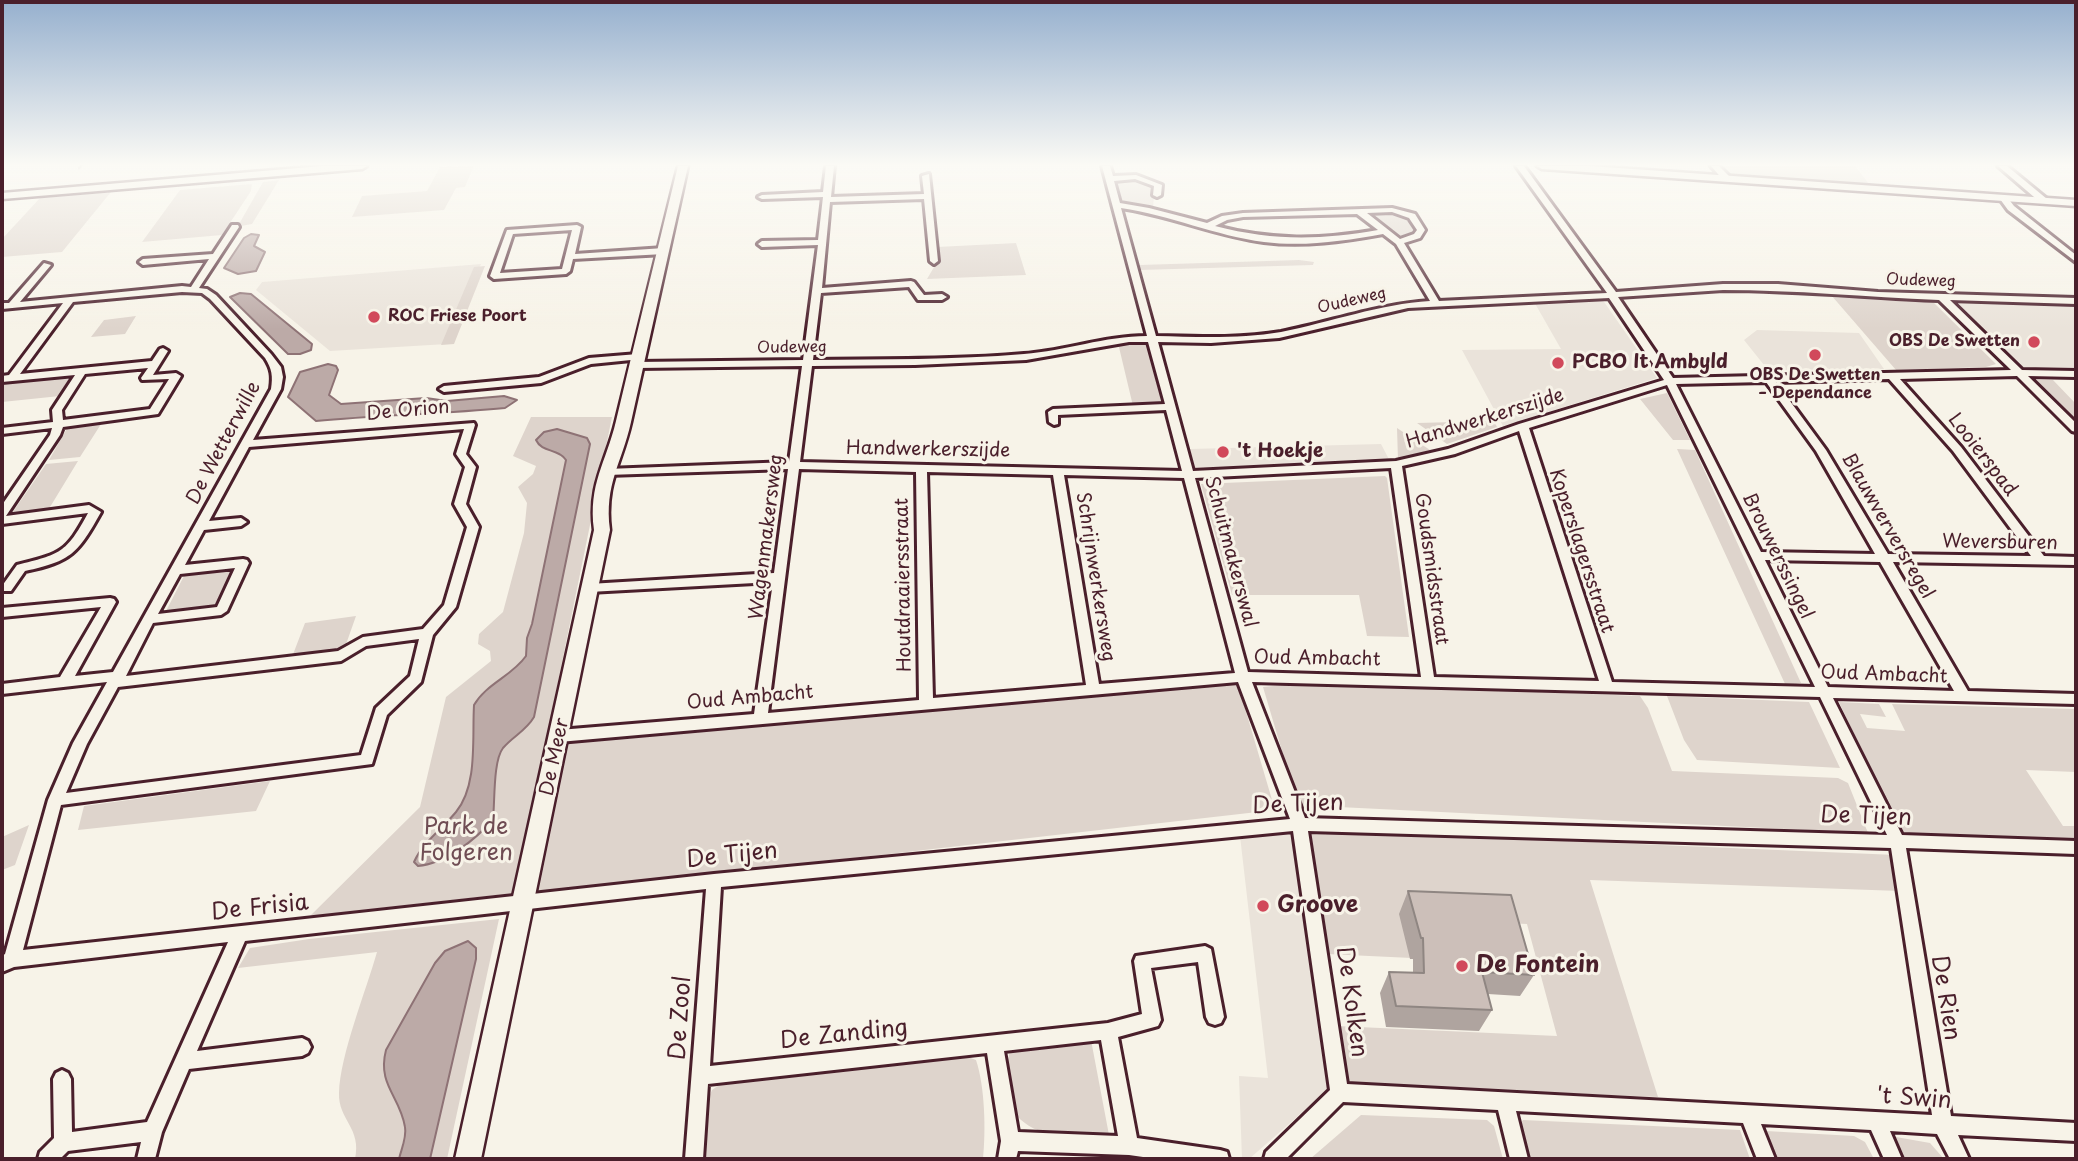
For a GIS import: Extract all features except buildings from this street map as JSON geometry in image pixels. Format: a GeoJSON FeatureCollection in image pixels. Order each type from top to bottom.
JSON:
{"type":"FeatureCollection","features":[{"type":"Feature","properties":{"kind":"street","name":"De Meer"},"geometry":{"type":"LineString","coordinates":[[468,1159],[602,530],[598,513],[613,449],[620,436],[671,220]]}},
{"type":"Feature","properties":{"kind":"street","name":"Wagenmakersweg"},"geometry":{"type":"LineString","coordinates":[[761,716],[824,220]]}},
{"type":"Feature","properties":{"kind":"street"},"geometry":{"type":"LineString","coordinates":[[930,220],[934,261]]}},
{"type":"Feature","properties":{"kind":"street","name":"Schuitmakerswal"},"geometry":{"type":"LineString","coordinates":[[1120,220],[1243,677],[1300,824]]}},
{"type":"Feature","properties":{"kind":"street"},"geometry":{"type":"LineString","coordinates":[[1193,220],[1247,236],[1286,241],[1319,240],[1385,231]]}},
{"type":"Feature","properties":{"kind":"street"},"geometry":{"type":"LineString","coordinates":[[1210,225],[1220,220]]}},
{"type":"Feature","properties":{"kind":"street"},"geometry":{"type":"LineString","coordinates":[[1371,220],[1399,242],[1436,303]]}},
{"type":"Feature","properties":{"kind":"street"},"geometry":{"type":"LineString","coordinates":[[1399,242],[1417,236],[1421,230],[1415,220]]}},
{"type":"Feature","properties":{"kind":"street","name":"Brouwerssingel"},"geometry":{"type":"LineString","coordinates":[[1559,220],[1670,381],[1897,840]]}},
{"type":"Feature","properties":{"kind":"street"},"geometry":{"type":"LineString","coordinates":[[2027,220],[2076,259]]}},
{"type":"Feature","properties":{"kind":"street"},"geometry":{"type":"LineString","coordinates":[[577,227],[570,257],[566,271],[494,276],[510,232],[577,227]]}},
{"type":"Feature","properties":{"kind":"street"},"geometry":{"type":"LineString","coordinates":[[7,305],[194,289],[234,228]]}},
{"type":"Feature","properties":{"kind":"street"},"geometry":{"type":"LineString","coordinates":[[762,244],[822,242]]}},
{"type":"Feature","properties":{"kind":"street"},"geometry":{"type":"LineString","coordinates":[[570,257],[664,251]]}},
{"type":"Feature","properties":{"kind":"street"},"geometry":{"type":"LineString","coordinates":[[143,262],[216,256]]}},
{"type":"Feature","properties":{"kind":"street"},"geometry":{"type":"LineString","coordinates":[[7,305],[47,265]]}},
{"type":"Feature","properties":{"kind":"street"},"geometry":{"type":"LineString","coordinates":[[817,291],[911,285],[921,298],[942,297]]}},
{"type":"Feature","properties":{"kind":"street","name":"Oudeweg"},"geometry":{"type":"LineString","coordinates":[[637,361],[807,363],[1026,357],[1129,339],[1210,340],[1279,335],[1383,310],[1436,303],[1758,286],[1878,295],[2076,301]]}},
{"type":"Feature","properties":{"kind":"street","name":"De Wetterwille"},"geometry":{"type":"LineString","coordinates":[[7,962],[55,800],[80,743],[151,619],[275,389],[278,377],[276,367],[213,297],[194,289]]}},
{"type":"Feature","properties":{"kind":"street"},"geometry":{"type":"LineString","coordinates":[[1942,297],[2076,429]]}},
{"type":"Feature","properties":{"kind":"street"},"geometry":{"type":"LineString","coordinates":[[7,379],[71,299]]}},
{"type":"Feature","properties":{"kind":"street"},"geometry":{"type":"LineString","coordinates":[[2,431],[154,412],[176,376],[146,379],[163,351]]}},
{"type":"Feature","properties":{"kind":"street"},"geometry":{"type":"LineString","coordinates":[[444,389],[541,380],[589,361],[637,361]]}},
{"type":"Feature","properties":{"kind":"street"},"geometry":{"type":"LineString","coordinates":[[7,379],[154,364]]}},
{"type":"Feature","properties":{"kind":"street"},"geometry":{"type":"LineString","coordinates":[[2,513],[55,435],[58,424],[57,410],[82,371]]}},
{"type":"Feature","properties":{"kind":"street","name":"Handwerkerszijde"},"geometry":{"type":"LineString","coordinates":[[607,472],[794,465],[1189,475],[1396,464],[1451,452],[1523,426],[1670,381],[2076,374]]}},
{"type":"Feature","properties":{"kind":"street","name":"Looierspad"},"geometry":{"type":"LineString","coordinates":[[1892,376],[1957,449],[2039,560]]}},
{"type":"Feature","properties":{"kind":"street","name":"Blauwverversregel"},"geometry":{"type":"LineString","coordinates":[[1769,379],[1821,450],[1887,559],[1965,697]]}},
{"type":"Feature","properties":{"kind":"street"},"geometry":{"type":"LineString","coordinates":[[1054,422],[1052,412],[1169,407]]}},
{"type":"Feature","properties":{"kind":"street","name":"De Orion"},"geometry":{"type":"LineString","coordinates":[[246,444],[470,425],[461,454],[471,467],[460,504],[473,527],[450,607],[427,633],[416,678],[381,712],[367,760],[289,770]]}},
{"type":"Feature","properties":{"kind":"street","name":"Koperslagersstraat"},"geometry":{"type":"LineString","coordinates":[[1523,426],[1607,686]]}},
{"type":"Feature","properties":{"kind":"street","name":"Goudsmidsstraat"},"geometry":{"type":"LineString","coordinates":[[1396,464],[1429,680]]}},
{"type":"Feature","properties":{"kind":"street","name":"Houtdraaiersstraat"},"geometry":{"type":"LineString","coordinates":[[921,467],[926,703]]}},
{"type":"Feature","properties":{"kind":"street","name":"Schrijnwerkersweg"},"geometry":{"type":"LineString","coordinates":[[1058,471],[1093,689]]}},
{"type":"Feature","properties":{"kind":"street"},"geometry":{"type":"LineString","coordinates":[[2,520],[89,509],[95,512],[75,549],[53,561],[21,568],[3,591]]}},
{"type":"Feature","properties":{"kind":"street","name":"De Wetterwille"},"geometry":{"type":"LineString","coordinates":[[201,526],[240,522]]}},
{"type":"Feature","properties":{"kind":"street","name":"Weversburen"},"geometry":{"type":"LineString","coordinates":[[1756,556],[2076,561]]}},
{"type":"Feature","properties":{"kind":"street"},"geometry":{"type":"LineString","coordinates":[[151,619],[221,611],[243,563],[177,570]]}},
{"type":"Feature","properties":{"kind":"street"},"geometry":{"type":"LineString","coordinates":[[589,588],[779,577]]}},
{"type":"Feature","properties":{"kind":"street"},"geometry":{"type":"LineString","coordinates":[[2,612],[110,602],[65,681]]}},
{"type":"Feature","properties":{"kind":"street"},"geometry":{"type":"LineString","coordinates":[[2,690],[65,681],[117,679],[341,656],[362,642],[427,633]]}},
{"type":"Feature","properties":{"kind":"street","name":"Oud Ambacht"},"geometry":{"type":"LineString","coordinates":[[559,736],[761,716],[1243,677],[2076,699]]}},
{"type":"Feature","properties":{"kind":"street"},"geometry":{"type":"LineString","coordinates":[[55,800],[289,770]]}},
{"type":"Feature","properties":{"kind":"street","name":"De Tijen"},"geometry":{"type":"LineString","coordinates":[[525,901],[714,880],[1300,824],[1897,840],[2076,848]]}},
{"type":"Feature","properties":{"kind":"street","name":"De Kolken"},"geometry":{"type":"LineString","coordinates":[[1300,824],[1339,1093]]}},
{"type":"Feature","properties":{"kind":"street","name":"De Rien"},"geometry":{"type":"LineString","coordinates":[[1897,840],[1942,1126],[1959,1159]]}},
{"type":"Feature","properties":{"kind":"street","name":"De Zool"},"geometry":{"type":"LineString","coordinates":[[694,1159],[714,880]]}},
{"type":"Feature","properties":{"kind":"street","name":"De Frisia"},"geometry":{"type":"LineString","coordinates":[[7,962],[525,901]]}},
{"type":"Feature","properties":{"kind":"street"},"geometry":{"type":"LineString","coordinates":[[146,1159],[153,1130],[240,933]]}},
{"type":"Feature","properties":{"kind":"street","name":"De Zanding"},"geometry":{"type":"LineString","coordinates":[[700,1076],[1108,1031],[1152,1020],[1142,961],[1205,954],[1215,1017]]}},
{"type":"Feature","properties":{"kind":"street"},"geometry":{"type":"LineString","coordinates":[[1108,1031],[1129,1146]]}},
{"type":"Feature","properties":{"kind":"street"},"geometry":{"type":"LineString","coordinates":[[994,1043],[1009,1150],[1129,1146],[1220,1159]]}},
{"type":"Feature","properties":{"kind":"street"},"geometry":{"type":"LineString","coordinates":[[184,1061],[302,1047]]}},
{"type":"Feature","properties":{"kind":"street"},"geometry":{"type":"LineString","coordinates":[[62,1079],[63,1142]]}},
{"type":"Feature","properties":{"kind":"street"},"geometry":{"type":"LineString","coordinates":[[1273,1159],[1339,1093]]}},
{"type":"Feature","properties":{"kind":"street","name":"'t Swin"},"geometry":{"type":"LineString","coordinates":[[1339,1093],[2076,1132]]}},
{"type":"Feature","properties":{"kind":"street"},"geometry":{"type":"LineString","coordinates":[[1505,1102],[1519,1159]]}},
{"type":"Feature","properties":{"kind":"street"},"geometry":{"type":"LineString","coordinates":[[1748,1114],[1766,1159]]}},
{"type":"Feature","properties":{"kind":"street"},"geometry":{"type":"LineString","coordinates":[[1876,1121],[1893,1159]]}},
{"type":"Feature","properties":{"kind":"street"},"geometry":{"type":"LineString","coordinates":[[47,1159],[63,1142],[153,1130]]}},
{"type":"Feature","properties":{"kind":"shaded area"},"geometry":{"type":"Polygon","coordinates":[[[251,234],[259,235],[254,246],[265,252],[256,271],[238,274],[224,268],[244,238],[251,234]]]}},
{"type":"Feature","properties":{"kind":"shaded area","name":"ROC Friese Poort"},"geometry":{"type":"Polygon","coordinates":[[[481,264],[447,344],[330,351],[256,290],[262,282],[481,264]]]}},
{"type":"Feature","properties":{"kind":"shaded area"},"geometry":{"type":"Polygon","coordinates":[[[240,293],[251,294],[312,344],[311,350],[288,354],[230,297],[240,293]]]}},
{"type":"Feature","properties":{"kind":"shaded area","name":"PCBO It Ambyld"},"geometry":{"type":"Polygon","coordinates":[[[1600,296],[1657,378],[1503,426],[1462,350],[1561,349],[1533,300],[1600,296]]]}},
{"type":"Feature","properties":{"kind":"shaded area","name":"OBS De Swetten"},"geometry":{"type":"Polygon","coordinates":[[[1952,301],[2076,305],[2076,371],[2018,368],[1952,301]]]}},
{"type":"Feature","properties":{"kind":"shaded area","name":"OBS De Swetten – Dependance"},"geometry":{"type":"Polygon","coordinates":[[[1757,330],[1859,333],[1884,369],[1768,370],[1744,340],[1757,330]]]}},
{"type":"Feature","properties":{"kind":"shaded area"},"geometry":{"type":"Polygon","coordinates":[[[328,364],[336,366],[338,370],[329,395],[341,404],[426,398],[447,401],[504,396],[517,400],[505,408],[316,421],[288,397],[300,372],[328,364]]]}},
{"type":"Feature","properties":{"kind":"shaded area"},"geometry":{"type":"Polygon","coordinates":[[[557,429],[587,438],[590,444],[534,717],[500,754],[496,771],[493,819],[459,850],[438,861],[418,866],[414,862],[418,855],[456,812],[468,789],[474,705],[485,691],[526,656],[527,638],[566,460],[542,447],[536,440],[544,432],[557,429]]]}},
{"type":"Feature","properties":{"kind":"shaded area"},"geometry":{"type":"Polygon","coordinates":[[[1381,444],[1393,467],[1196,473],[1190,449],[1381,444]]]}},
{"type":"Feature","properties":{"kind":"shaded area"},"geometry":{"type":"Polygon","coordinates":[[[1294,833],[1330,1088],[1249,1159],[1242,1159],[1239,1076],[1268,1078],[1240,836],[1294,833]]]}},
{"type":"Feature","properties":{"kind":"shaded area"},"geometry":{"type":"Polygon","coordinates":[[[468,941],[476,948],[476,959],[430,1159],[399,1159],[405,1139],[405,1127],[384,1072],[386,1050],[435,963],[445,951],[468,941]]]}},
{"type":"Feature","properties":{"kind":"green space"},"geometry":{"type":"Polygon","coordinates":[[[19,220],[88,220],[62,252],[2,257],[2,239],[19,220]]]}},
{"type":"Feature","properties":{"kind":"green space"},"geometry":{"type":"Polygon","coordinates":[[[158,220],[232,220],[222,235],[142,242],[158,220]]]}},
{"type":"Feature","properties":{"kind":"green space"},"geometry":{"type":"Polygon","coordinates":[[[241,220],[254,220],[252,224],[239,224],[241,220]]]}},
{"type":"Feature","properties":{"kind":"green space"},"geometry":{"type":"Polygon","coordinates":[[[1379,220],[1412,220],[1416,229],[1414,234],[1394,240],[1379,220]]]}},
{"type":"Feature","properties":{"kind":"green space"},"geometry":{"type":"Polygon","coordinates":[[[1016,243],[1026,275],[927,279],[937,262],[937,247],[1016,243]]]}},
{"type":"Feature","properties":{"kind":"green space"},"geometry":{"type":"Polygon","coordinates":[[[1299,260],[1314,262],[1313,265],[1140,270],[1139,265],[1299,260]]]}},
{"type":"Feature","properties":{"kind":"green space"},"geometry":{"type":"Polygon","coordinates":[[[485,266],[454,344],[441,345],[474,267],[485,266]]]}},
{"type":"Feature","properties":{"kind":"green space"},"geometry":{"type":"Polygon","coordinates":[[[1831,295],[1932,301],[1996,364],[1986,367],[1896,370],[1831,295]]]}},
{"type":"Feature","properties":{"kind":"green space"},"geometry":{"type":"Polygon","coordinates":[[[136,316],[125,334],[91,337],[104,320],[136,316]]]}},
{"type":"Feature","properties":{"kind":"green space"},"geometry":{"type":"Polygon","coordinates":[[[1148,341],[1163,405],[1133,406],[1118,343],[1148,341]]]}},
{"type":"Feature","properties":{"kind":"green space"},"geometry":{"type":"Polygon","coordinates":[[[60,376],[70,380],[60,396],[2,402],[2,382],[60,376]]]}},
{"type":"Feature","properties":{"kind":"green space"},"geometry":{"type":"Polygon","coordinates":[[[2022,380],[2053,380],[2076,404],[2076,437],[2022,380]]]}},
{"type":"Feature","properties":{"kind":"green space"},"geometry":{"type":"Polygon","coordinates":[[[1667,393],[1690,440],[1673,440],[1640,399],[1667,393]]]}},
{"type":"Feature","properties":{"kind":"green space","name":"Park de Folgeren"},"geometry":{"type":"Polygon","coordinates":[[[531,417],[612,417],[515,893],[310,916],[420,807],[446,697],[491,661],[490,651],[478,644],[479,634],[503,612],[524,533],[527,503],[518,487],[533,474],[536,466],[513,456],[531,417]]]}},
{"type":"Feature","properties":{"kind":"green space"},"geometry":{"type":"Polygon","coordinates":[[[103,421],[80,457],[49,460],[69,425],[103,421]]]}},
{"type":"Feature","properties":{"kind":"green space"},"geometry":{"type":"Polygon","coordinates":[[[1494,421],[1497,427],[1447,444],[1417,423],[1494,421]]]}},
{"type":"Feature","properties":{"kind":"green space"},"geometry":{"type":"Polygon","coordinates":[[[1397,428],[1430,450],[1398,460],[1397,428]]]}},
{"type":"Feature","properties":{"kind":"green space"},"geometry":{"type":"Polygon","coordinates":[[[1677,449],[1695,450],[1801,683],[1786,686],[1677,449]]]}},
{"type":"Feature","properties":{"kind":"green space"},"geometry":{"type":"Polygon","coordinates":[[[78,461],[47,512],[10,516],[46,464],[78,461]]]}},
{"type":"Feature","properties":{"kind":"green space"},"geometry":{"type":"Polygon","coordinates":[[[1385,476],[1409,637],[1367,636],[1359,595],[1232,595],[1201,484],[1385,476]]]}},
{"type":"Feature","properties":{"kind":"green space"},"geometry":{"type":"Polygon","coordinates":[[[236,567],[216,609],[164,615],[186,572],[236,567]]]}},
{"type":"Feature","properties":{"kind":"green space"},"geometry":{"type":"Polygon","coordinates":[[[356,616],[344,650],[292,657],[305,623],[356,616]]]}},
{"type":"Feature","properties":{"kind":"green space"},"geometry":{"type":"Polygon","coordinates":[[[1237,681],[1275,810],[538,894],[570,738],[1237,681]]]}},
{"type":"Feature","properties":{"kind":"green space"},"geometry":{"type":"Polygon","coordinates":[[[1307,683],[1640,696],[1648,708],[1672,771],[1838,778],[1848,783],[1868,833],[1298,805],[1263,687],[1307,683]]]}},
{"type":"Feature","properties":{"kind":"green space"},"geometry":{"type":"Polygon","coordinates":[[[1667,696],[1809,702],[1840,768],[1697,760],[1684,740],[1667,696]]]}},
{"type":"Feature","properties":{"kind":"green space"},"geometry":{"type":"Polygon","coordinates":[[[1839,702],[1879,704],[1886,717],[1860,714],[1867,728],[1905,731],[1892,704],[2076,709],[2076,772],[2026,770],[2063,826],[2076,826],[2076,842],[1904,835],[1897,827],[1839,702]]]}},
{"type":"Feature","properties":{"kind":"green space"},"geometry":{"type":"Polygon","coordinates":[[[270,781],[256,811],[78,830],[84,806],[270,781]]]}},
{"type":"Feature","properties":{"kind":"green space"},"geometry":{"type":"Polygon","coordinates":[[[29,825],[15,865],[2,870],[2,837],[29,825]]]}},
{"type":"Feature","properties":{"kind":"green space"},"geometry":{"type":"Polygon","coordinates":[[[1306,830],[1896,855],[1900,891],[1590,880],[1658,1097],[1345,1084],[1336,1026],[1557,1036],[1527,924],[1425,919],[1433,959],[1327,954],[1306,830]]]}},
{"type":"Feature","properties":{"kind":"green space"},"geometry":{"type":"Polygon","coordinates":[[[499,919],[447,1159],[430,1159],[476,959],[476,948],[468,947],[455,947],[445,951],[432,968],[402,1117],[406,1129],[399,1159],[355,1159],[355,1139],[340,1102],[340,1078],[377,952],[238,968],[250,948],[309,939],[499,919]]]}},
{"type":"Feature","properties":{"kind":"green space"},"geometry":{"type":"Polygon","coordinates":[[[1091,1040],[1109,1135],[1106,1138],[1056,1136],[1032,1128],[1022,1121],[1010,1102],[1007,1069],[1011,1048],[1091,1040]]]}},
{"type":"Feature","properties":{"kind":"green space"},"geometry":{"type":"Polygon","coordinates":[[[960,1054],[976,1060],[979,1071],[984,1109],[983,1159],[705,1159],[709,1097],[712,1090],[725,1081],[960,1054]]]}},
{"type":"Feature","properties":{"kind":"green space"},"geometry":{"type":"Polygon","coordinates":[[[1361,1115],[1487,1120],[1494,1126],[1503,1159],[1310,1159],[1361,1115]]]}},
{"type":"Feature","properties":{"kind":"green space"},"geometry":{"type":"Polygon","coordinates":[[[1523,1120],[1740,1130],[1750,1159],[1525,1159],[1519,1126],[1523,1120]]]}},
{"type":"Feature","properties":{"kind":"green space"},"geometry":{"type":"Polygon","coordinates":[[[1766,1131],[1854,1136],[1865,1142],[1874,1159],[1776,1159],[1766,1131]]]}},
{"type":"Feature","properties":{"kind":"green space"},"geometry":{"type":"Polygon","coordinates":[[[1894,1138],[1930,1143],[1944,1159],[1903,1159],[1894,1138]]]}},
{"type":"Feature","properties":{"kind":"place","name":"ROC Friese Poort"},"geometry":{"type":"Point","coordinates":[374,317]}},
{"type":"Feature","properties":{"kind":"place","name":"OBS De Swetten"},"geometry":{"type":"Point","coordinates":[2034,342]}},
{"type":"Feature","properties":{"kind":"place","name":"OBS De Swetten – Dependance"},"geometry":{"type":"Point","coordinates":[1815,355]}},
{"type":"Feature","properties":{"kind":"place","name":"PCBO It Ambyld"},"geometry":{"type":"Point","coordinates":[1558,363]}},
{"type":"Feature","properties":{"kind":"place","name":"'t Hoekje"},"geometry":{"type":"Point","coordinates":[1223,452]}},
{"type":"Feature","properties":{"kind":"place","name":"Groove"},"geometry":{"type":"Point","coordinates":[1263,906]}},
{"type":"Feature","properties":{"kind":"place","name":"De Fontein"},"geometry":{"type":"Point","coordinates":[1462,966]}}]}
